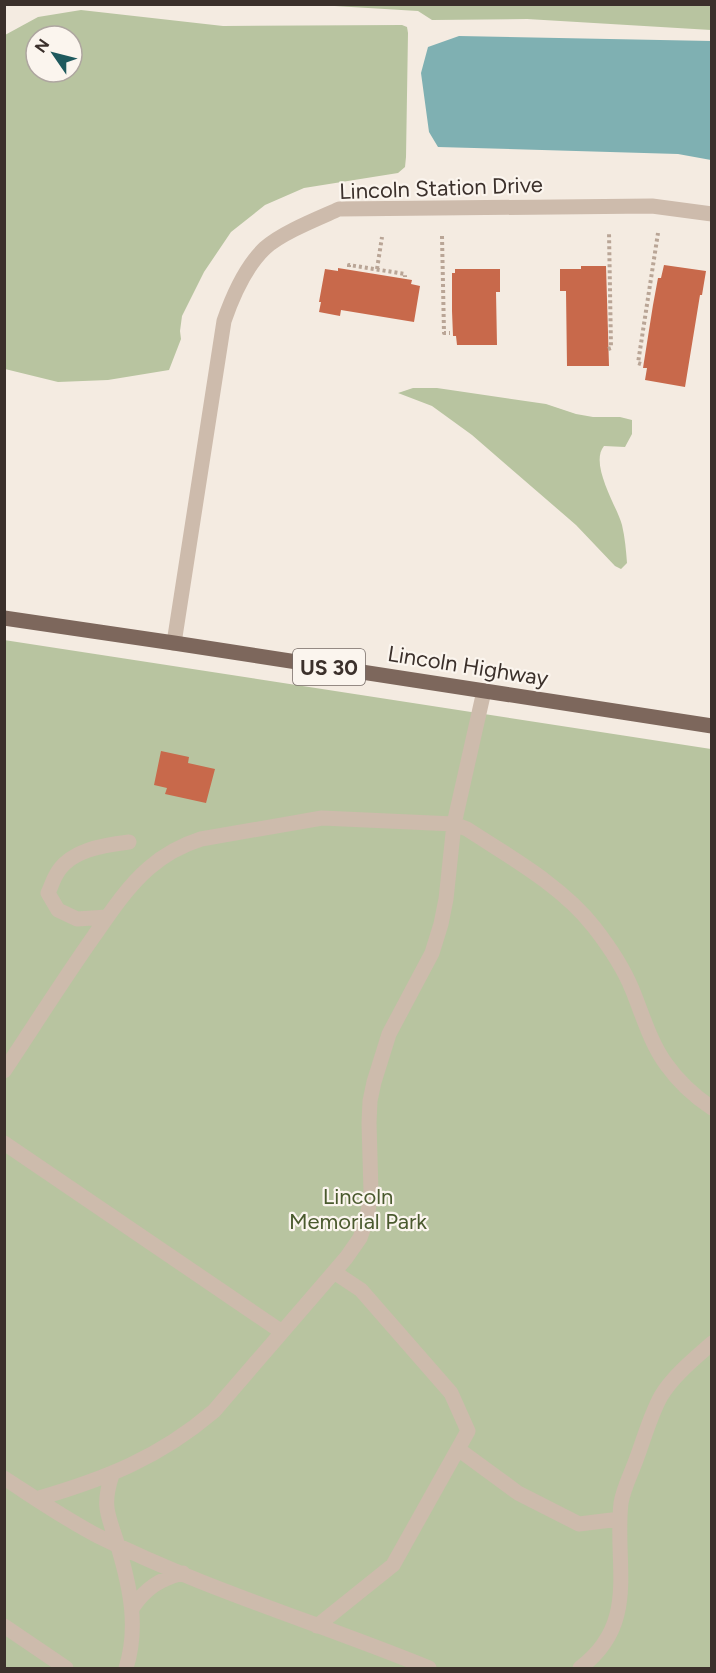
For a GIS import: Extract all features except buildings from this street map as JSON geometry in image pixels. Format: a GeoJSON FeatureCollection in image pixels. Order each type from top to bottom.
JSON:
{"type":"FeatureCollection","features":[{"type":"Feature","properties":{"kind":"main road","name":"Lincoln Highway"},"geometry":{"type":"LineString","coordinates":[[4,618],[711,726]]}},
{"type":"Feature","properties":{"kind":"street","name":"Lincoln Station Drive"},"geometry":{"type":"LineString","coordinates":[[174,643],[224,321],[241,281],[266,248],[301,226],[339,209],[652,206],[711,214]]}},
{"type":"Feature","properties":{"kind":"street"},"geometry":{"type":"LineString","coordinates":[[36,1499],[112,1475],[165,1448],[192,1430],[214,1411],[334,1272],[360,1238],[367,1218],[371,1192],[370,1101],[389,1034],[432,953],[441,924],[454,824],[484,691]]}},
{"type":"Feature","properties":{"kind":"street"},"geometry":{"type":"LineString","coordinates":[[4,1071],[107,917],[132,885],[149,868],[184,845],[201,839],[322,818],[454,824],[468,829],[554,888],[576,907],[615,958],[631,986],[665,1063],[692,1093],[711,1108]]}},
{"type":"Feature","properties":{"kind":"street"},"geometry":{"type":"LineString","coordinates":[[107,917],[77,919],[58,910],[48,893],[57,872],[74,856],[101,846],[129,842]]}},
{"type":"Feature","properties":{"kind":"street"},"geometry":{"type":"LineString","coordinates":[[4,1143],[282,1332]]}},
{"type":"Feature","properties":{"kind":"street"},"geometry":{"type":"LineString","coordinates":[[317,1626],[393,1565],[468,1431],[451,1393],[361,1290],[334,1272]]}},
{"type":"Feature","properties":{"kind":"street"},"geometry":{"type":"LineString","coordinates":[[580,1668],[602,1646],[614,1626],[620,1606],[621,1501],[653,1414],[662,1395],[692,1360],[711,1343]]}},
{"type":"Feature","properties":{"kind":"street"},"geometry":{"type":"LineString","coordinates":[[458,1449],[518,1493],[579,1524],[620,1518]]}},
{"type":"Feature","properties":{"kind":"street"},"geometry":{"type":"LineString","coordinates":[[112,1475],[107,1490],[107,1515],[118,1545],[133,1607],[133,1640],[126,1668]]}},
{"type":"Feature","properties":{"kind":"street"},"geometry":{"type":"LineString","coordinates":[[4,1478],[90,1531],[118,1545],[317,1626],[429,1668]]}},
{"type":"Feature","properties":{"kind":"street"},"geometry":{"type":"LineString","coordinates":[[133,1607],[148,1588],[169,1577],[183,1573]]}},
{"type":"Feature","properties":{"kind":"street"},"geometry":{"type":"LineString","coordinates":[[4,1626],[66,1668]]}},
{"type":"Feature","properties":{"kind":"path"},"geometry":{"type":"LineString","coordinates":[[608,349],[611,348],[609,232]]}},
{"type":"Feature","properties":{"kind":"path"},"geometry":{"type":"LineString","coordinates":[[641,364],[638,363],[658,233]]}},
{"type":"Feature","properties":{"kind":"path"},"geometry":{"type":"LineString","coordinates":[[442,236],[444,333],[450,333]]}},
{"type":"Feature","properties":{"kind":"path"},"geometry":{"type":"LineString","coordinates":[[377,269],[381,237]]}},
{"type":"Feature","properties":{"kind":"path"},"geometry":{"type":"LineString","coordinates":[[349,267],[349,265],[377,269],[405,274],[405,277]]}},
{"type":"Feature","properties":{"kind":"green space"},"geometry":{"type":"Polygon","coordinates":[[[318,5],[711,5],[711,30],[527,19],[432,20],[418,11],[318,5]]]}},
{"type":"Feature","properties":{"kind":"green space"},"geometry":{"type":"Polygon","coordinates":[[[81,10],[223,26],[402,25],[407,27],[408,33],[405,167],[398,173],[304,188],[265,205],[231,232],[204,272],[182,316],[181,339],[169,370],[108,380],[58,382],[5,369],[5,35],[24,25],[24,84],[84,84],[84,24],[25,24],[38,17],[81,10]]]}},
{"type":"Feature","properties":{"kind":"green space"},"geometry":{"type":"Polygon","coordinates":[[[413,388],[437,388],[546,404],[593,417],[620,417],[632,420],[632,434],[625,447],[604,446],[600,454],[602,474],[622,525],[627,563],[621,569],[615,566],[576,525],[472,435],[432,406],[398,393],[413,388]]]}},
{"type":"Feature","properties":{"kind":"green space","name":"Lincoln Memorial Park"},"geometry":{"type":"Polygon","coordinates":[[[4,640],[711,749],[711,1668],[5,1668],[4,640]]]}},
{"type":"Feature","properties":{"kind":"water"},"geometry":{"type":"Polygon","coordinates":[[[459,36],[711,41],[711,160],[678,154],[438,147],[429,132],[421,73],[428,47],[459,36]]]}}]}
